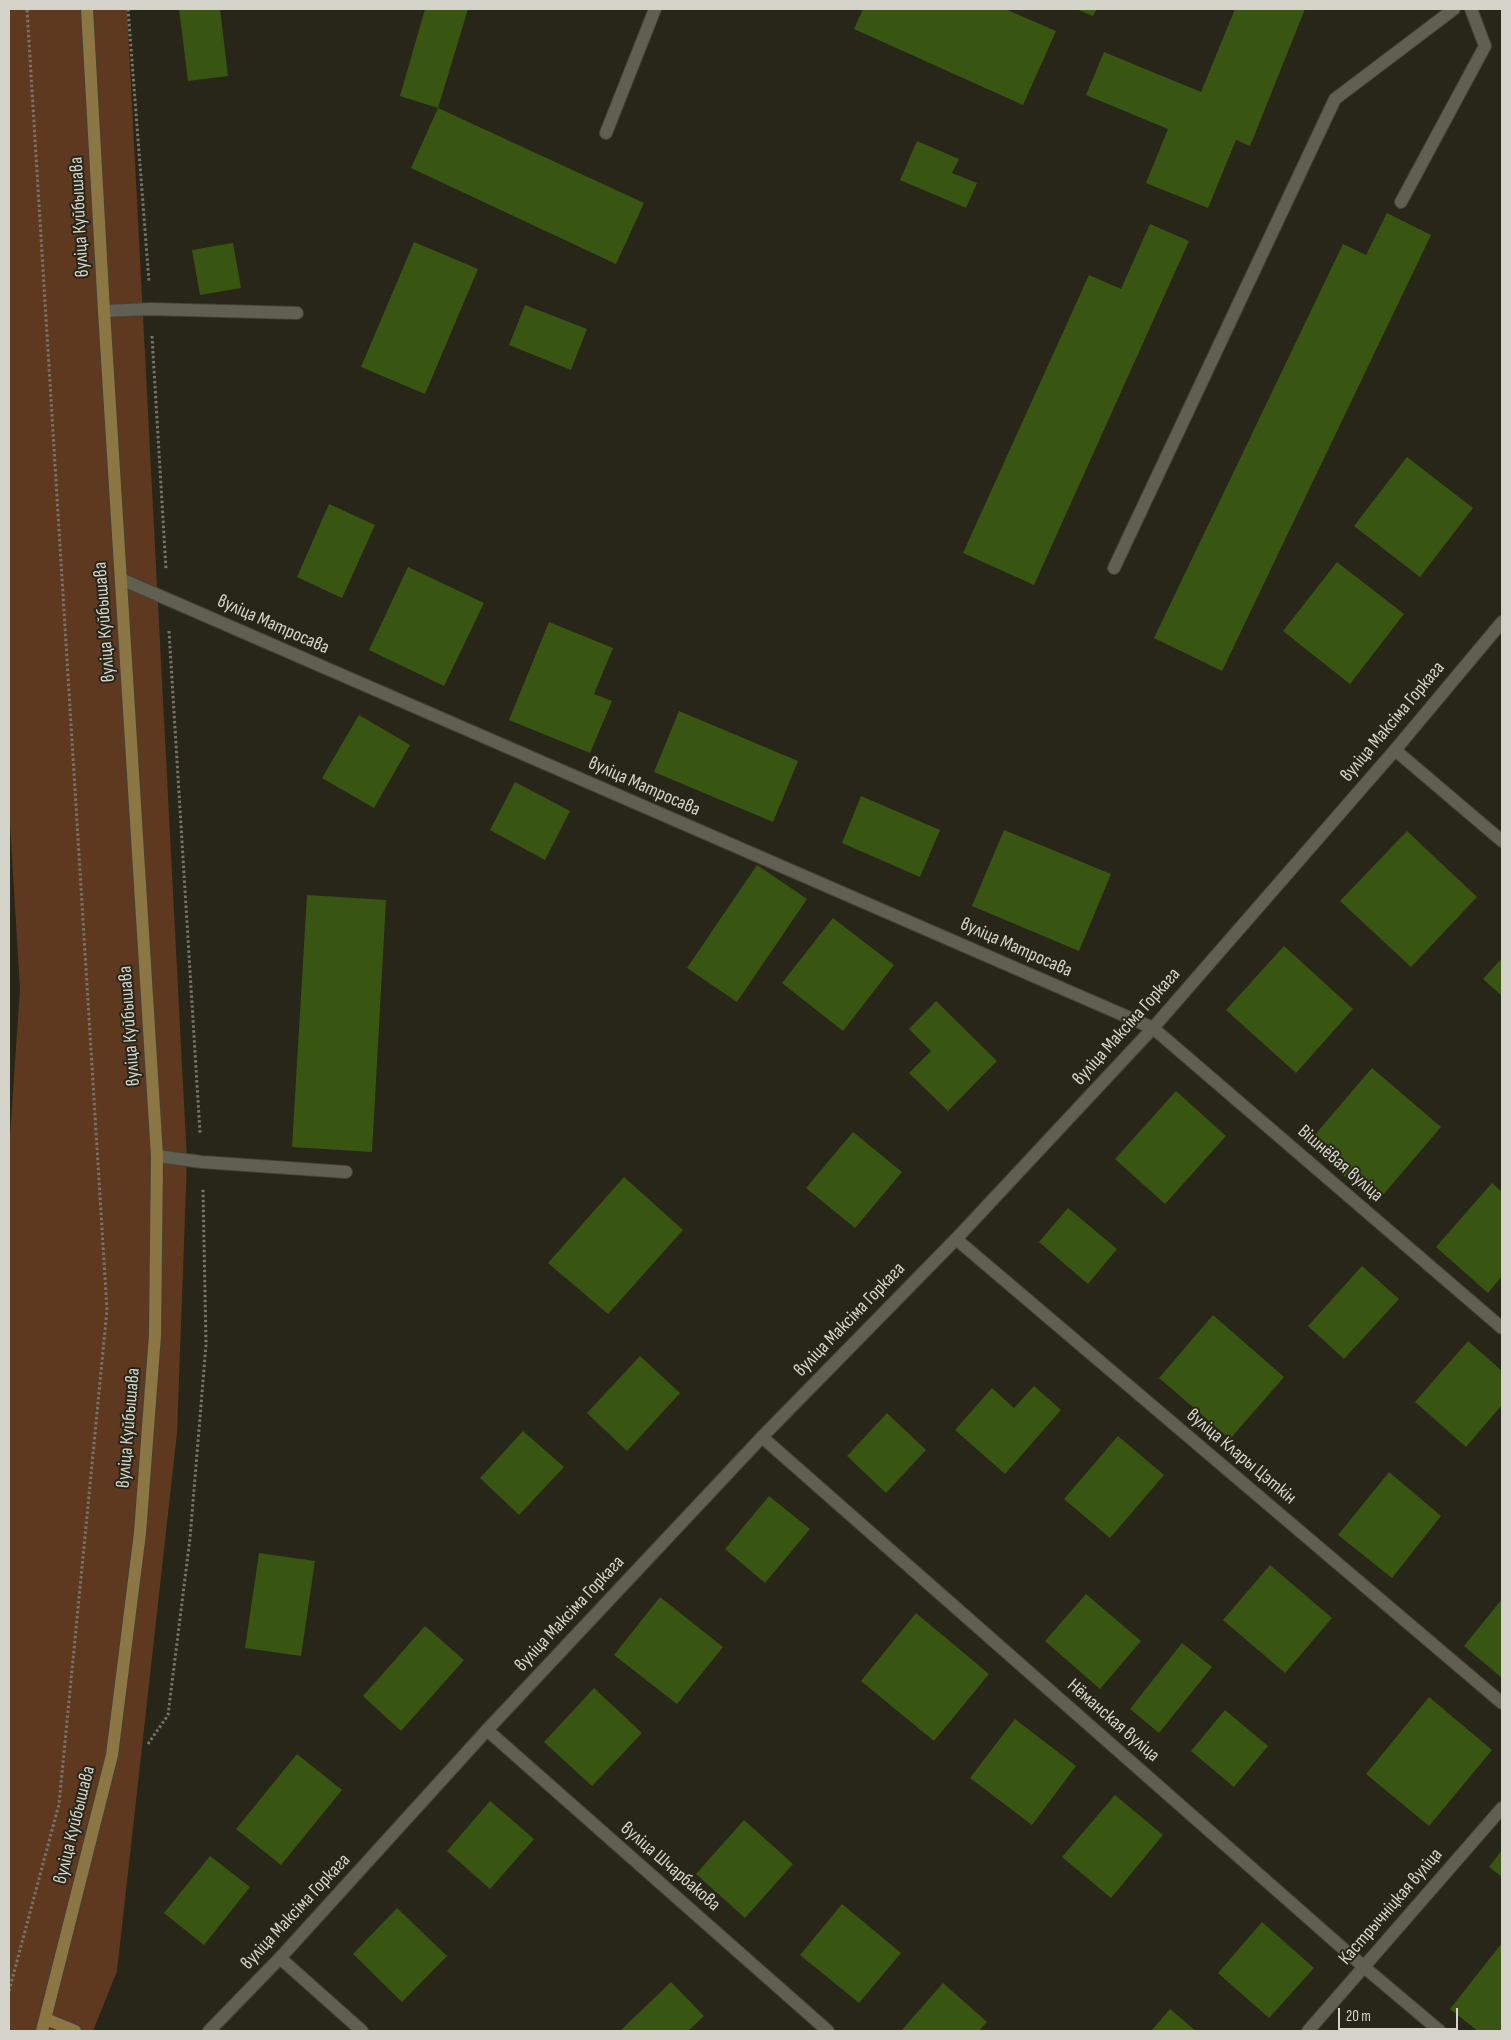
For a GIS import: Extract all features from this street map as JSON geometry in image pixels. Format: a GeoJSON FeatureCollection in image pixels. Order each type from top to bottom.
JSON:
{"type":"FeatureCollection","features":[{"type":"Feature","properties":{"kind":"main road","name":"вуліца Куйбышава"},"geometry":{"type":"LineString","coordinates":[[44,2025],[114,1746],[140,1533],[156,1335],[157,1156],[87,9]]}},
{"type":"Feature","properties":{"kind":"main road"},"geometry":{"type":"LineString","coordinates":[[44,2025],[75,2031]]}},
{"type":"Feature","properties":{"kind":"street"},"geometry":{"type":"LineString","coordinates":[[606,132],[655,9]]}},
{"type":"Feature","properties":{"kind":"street"},"geometry":{"type":"LineString","coordinates":[[1114,568],[1335,99],[1454,9]]}},
{"type":"Feature","properties":{"kind":"street"},"geometry":{"type":"LineString","coordinates":[[1401,202],[1485,46],[1471,9]]}},
{"type":"Feature","properties":{"kind":"street"},"geometry":{"type":"LineString","coordinates":[[104,311],[150,309],[297,313]]}},
{"type":"Feature","properties":{"kind":"street","name":"вуліца Матросава"},"geometry":{"type":"LineString","coordinates":[[121,579],[1153,1028]]}},
{"type":"Feature","properties":{"kind":"street","name":"вуліца Максіма Горкага"},"geometry":{"type":"LineString","coordinates":[[209,2031],[280,1958],[487,1730],[762,1437],[956,1239],[1153,1028],[1395,750],[1502,622]]}},
{"type":"Feature","properties":{"kind":"street"},"geometry":{"type":"LineString","coordinates":[[1395,750],[1502,841]]}},
{"type":"Feature","properties":{"kind":"street","name":"Вішнёвая вуліца"},"geometry":{"type":"LineString","coordinates":[[1153,1028],[1502,1328]]}},
{"type":"Feature","properties":{"kind":"street"},"geometry":{"type":"LineString","coordinates":[[157,1156],[202,1162],[346,1172]]}},
{"type":"Feature","properties":{"kind":"street","name":"вуліца Клары Цэткін"},"geometry":{"type":"LineString","coordinates":[[956,1239],[1502,1703]]}},
{"type":"Feature","properties":{"kind":"street","name":"Нёманская вуліца"},"geometry":{"type":"LineString","coordinates":[[762,1437],[1364,1967],[1440,2031]]}},
{"type":"Feature","properties":{"kind":"street","name":"вуліца Шчарбакова"},"geometry":{"type":"LineString","coordinates":[[487,1730],[828,2031]]}},
{"type":"Feature","properties":{"kind":"street","name":"Кастрычніцкая вуліца"},"geometry":{"type":"LineString","coordinates":[[1308,2031],[1502,1808]]}},
{"type":"Feature","properties":{"kind":"street"},"geometry":{"type":"LineString","coordinates":[[280,1958],[362,2031]]}},
{"type":"Feature","properties":{"kind":"path"},"geometry":{"type":"LineString","coordinates":[[9,1990],[59,1804],[107,1310],[28,9]]}},
{"type":"Feature","properties":{"kind":"path"},"geometry":{"type":"LineString","coordinates":[[128,9],[150,309],[202,1162],[206,1345],[190,1538],[168,1715],[148,1744]]}},
{"type":"Feature","properties":{"kind":"shaded area"},"geometry":{"type":"Polygon","coordinates":[[[9,9],[127,9],[187,1161],[177,1433],[117,1971],[93,2031],[9,2031],[9,1151],[20,989],[9,807],[9,9]]]}},
{"type":"Feature","properties":{"kind":"building"},"geometry":{"type":"Polygon","coordinates":[[[179,9],[220,9],[228,76],[188,81],[179,9]]]}},
{"type":"Feature","properties":{"kind":"building"},"geometry":{"type":"Polygon","coordinates":[[[425,9],[468,9],[438,108],[400,96],[425,9]]]}},
{"type":"Feature","properties":{"kind":"building"},"geometry":{"type":"Polygon","coordinates":[[[863,9],[1005,9],[1056,31],[1023,105],[854,29],[863,9]]]}},
{"type":"Feature","properties":{"kind":"building"},"geometry":{"type":"Polygon","coordinates":[[[1076,9],[1097,9],[1093,16],[1076,9]]]}},
{"type":"Feature","properties":{"kind":"building"},"geometry":{"type":"Polygon","coordinates":[[[1235,9],[1305,9],[1250,146],[1236,140],[1208,208],[1146,183],[1168,129],[1086,95],[1104,52],[1201,92],[1235,9]]]}},
{"type":"Feature","properties":{"kind":"building"},"geometry":{"type":"Polygon","coordinates":[[[438,108],[644,203],[616,264],[411,168],[438,108]]]}},
{"type":"Feature","properties":{"kind":"building"},"geometry":{"type":"Polygon","coordinates":[[[917,141],[959,159],[952,173],[977,183],[966,208],[900,180],[917,141]]]}},
{"type":"Feature","properties":{"kind":"building"},"geometry":{"type":"Polygon","coordinates":[[[1387,213],[1431,235],[1222,671],[1154,638],[1343,244],[1366,255],[1387,213]]]}},
{"type":"Feature","properties":{"kind":"building"},"geometry":{"type":"Polygon","coordinates":[[[1150,224],[1189,241],[1034,585],[963,553],[1089,275],[1121,289],[1150,224]]]}},
{"type":"Feature","properties":{"kind":"building"},"geometry":{"type":"Polygon","coordinates":[[[414,242],[478,269],[425,394],[361,367],[414,242]]]}},
{"type":"Feature","properties":{"kind":"building"},"geometry":{"type":"Polygon","coordinates":[[[233,243],[241,288],[200,295],[192,250],[233,243]]]}},
{"type":"Feature","properties":{"kind":"building"},"geometry":{"type":"Polygon","coordinates":[[[525,305],[587,329],[571,370],[509,345],[525,305]]]}},
{"type":"Feature","properties":{"kind":"building"},"geometry":{"type":"Polygon","coordinates":[[[1407,457],[1473,508],[1420,577],[1354,526],[1407,457]]]}},
{"type":"Feature","properties":{"kind":"building"},"geometry":{"type":"Polygon","coordinates":[[[329,504],[375,525],[342,598],[297,577],[329,504]]]}},
{"type":"Feature","properties":{"kind":"building"},"geometry":{"type":"Polygon","coordinates":[[[1337,562],[1404,614],[1350,684],[1283,631],[1337,562]]]}},
{"type":"Feature","properties":{"kind":"building"},"geometry":{"type":"Polygon","coordinates":[[[408,567],[484,603],[444,686],[369,650],[408,567]]]}},
{"type":"Feature","properties":{"kind":"building"},"geometry":{"type":"Polygon","coordinates":[[[549,622],[613,648],[594,694],[612,701],[590,753],[509,720],[549,622]]]}},
{"type":"Feature","properties":{"kind":"building"},"geometry":{"type":"Polygon","coordinates":[[[679,711],[798,761],[773,822],[654,772],[679,711]]]}},
{"type":"Feature","properties":{"kind":"building"},"geometry":{"type":"Polygon","coordinates":[[[359,715],[410,745],[374,808],[322,778],[359,715]]]}},
{"type":"Feature","properties":{"kind":"building"},"geometry":{"type":"Polygon","coordinates":[[[515,782],[570,811],[545,860],[490,830],[515,782]]]}},
{"type":"Feature","properties":{"kind":"building"},"geometry":{"type":"Polygon","coordinates":[[[861,796],[940,830],[920,877],[842,843],[861,796]]]}},
{"type":"Feature","properties":{"kind":"building"},"geometry":{"type":"Polygon","coordinates":[[[1004,830],[1111,874],[1079,951],[972,906],[1004,830]]]}},
{"type":"Feature","properties":{"kind":"building"},"geometry":{"type":"Polygon","coordinates":[[[1407,831],[1477,897],[1411,967],[1340,901],[1407,831]]]}},
{"type":"Feature","properties":{"kind":"building"},"geometry":{"type":"Polygon","coordinates":[[[757,865],[807,899],[737,1002],[687,968],[757,865]]]}},
{"type":"Feature","properties":{"kind":"building"},"geometry":{"type":"Polygon","coordinates":[[[307,895],[386,900],[372,1152],[292,1147],[307,895]]]}},
{"type":"Feature","properties":{"kind":"building"},"geometry":{"type":"Polygon","coordinates":[[[833,918],[894,965],[843,1031],[782,983],[833,918]]]}},
{"type":"Feature","properties":{"kind":"building"},"geometry":{"type":"Polygon","coordinates":[[[1284,946],[1353,1009],[1296,1073],[1226,1010],[1284,946]]]}},
{"type":"Feature","properties":{"kind":"building"},"geometry":{"type":"Polygon","coordinates":[[[1502,958],[1502,996],[1483,979],[1502,958]]]}},
{"type":"Feature","properties":{"kind":"building"},"geometry":{"type":"Polygon","coordinates":[[[936,1001],[997,1061],[948,1111],[909,1073],[931,1051],[909,1029],[936,1001]]]}},
{"type":"Feature","properties":{"kind":"building"},"geometry":{"type":"Polygon","coordinates":[[[1372,1068],[1441,1127],[1376,1203],[1307,1144],[1372,1068]]]}},
{"type":"Feature","properties":{"kind":"building"},"geometry":{"type":"Polygon","coordinates":[[[1176,1091],[1226,1136],[1165,1204],[1115,1159],[1176,1091]]]}},
{"type":"Feature","properties":{"kind":"building"},"geometry":{"type":"Polygon","coordinates":[[[853,1132],[902,1172],[855,1228],[806,1188],[853,1132]]]}},
{"type":"Feature","properties":{"kind":"building"},"geometry":{"type":"Polygon","coordinates":[[[624,1177],[683,1230],[608,1314],[548,1263],[624,1177]]]}},
{"type":"Feature","properties":{"kind":"building"},"geometry":{"type":"Polygon","coordinates":[[[1492,1183],[1502,1192],[1502,1276],[1488,1293],[1436,1247],[1492,1183]]]}},
{"type":"Feature","properties":{"kind":"building"},"geometry":{"type":"Polygon","coordinates":[[[1068,1208],[1117,1249],[1088,1284],[1039,1242],[1068,1208]]]}},
{"type":"Feature","properties":{"kind":"building"},"geometry":{"type":"Polygon","coordinates":[[[1362,1266],[1399,1299],[1344,1359],[1308,1326],[1362,1266]]]}},
{"type":"Feature","properties":{"kind":"building"},"geometry":{"type":"Polygon","coordinates":[[[1213,1315],[1284,1377],[1230,1439],[1159,1378],[1213,1315]]]}},
{"type":"Feature","properties":{"kind":"building"},"geometry":{"type":"Polygon","coordinates":[[[1468,1341],[1502,1371],[1502,1405],[1466,1447],[1415,1402],[1468,1341]]]}},
{"type":"Feature","properties":{"kind":"building"},"geometry":{"type":"Polygon","coordinates":[[[640,1356],[680,1393],[627,1451],[587,1413],[640,1356]]]}},
{"type":"Feature","properties":{"kind":"building"},"geometry":{"type":"Polygon","coordinates":[[[1034,1386],[1061,1410],[1005,1474],[955,1430],[992,1388],[1014,1408],[1034,1386]]]}},
{"type":"Feature","properties":{"kind":"building"},"geometry":{"type":"Polygon","coordinates":[[[887,1413],[926,1450],[886,1493],[847,1456],[887,1413]]]}},
{"type":"Feature","properties":{"kind":"building"},"geometry":{"type":"Polygon","coordinates":[[[523,1431],[564,1467],[519,1515],[480,1478],[523,1431]]]}},
{"type":"Feature","properties":{"kind":"building"},"geometry":{"type":"Polygon","coordinates":[[[1118,1436],[1164,1475],[1110,1538],[1064,1499],[1118,1436]]]}},
{"type":"Feature","properties":{"kind":"building"},"geometry":{"type":"Polygon","coordinates":[[[1389,1472],[1441,1516],[1392,1578],[1338,1535],[1389,1472]]]}},
{"type":"Feature","properties":{"kind":"building"},"geometry":{"type":"Polygon","coordinates":[[[769,1496],[810,1529],[765,1583],[725,1549],[769,1496]]]}},
{"type":"Feature","properties":{"kind":"building"},"geometry":{"type":"Polygon","coordinates":[[[259,1553],[315,1561],[301,1656],[245,1648],[259,1553]]]}},
{"type":"Feature","properties":{"kind":"building"},"geometry":{"type":"Polygon","coordinates":[[[1270,1565],[1332,1618],[1285,1673],[1223,1620],[1270,1565]]]}},
{"type":"Feature","properties":{"kind":"building"},"geometry":{"type":"Polygon","coordinates":[[[1086,1594],[1141,1641],[1100,1689],[1045,1641],[1086,1594]]]}},
{"type":"Feature","properties":{"kind":"building"},"geometry":{"type":"Polygon","coordinates":[[[660,1597],[723,1647],[677,1704],[614,1655],[660,1597]]]}},
{"type":"Feature","properties":{"kind":"building"},"geometry":{"type":"Polygon","coordinates":[[[1502,1599],[1502,1678],[1464,1646],[1502,1599]]]}},
{"type":"Feature","properties":{"kind":"building"},"geometry":{"type":"Polygon","coordinates":[[[916,1613],[989,1674],[934,1741],[861,1681],[916,1613]]]}},
{"type":"Feature","properties":{"kind":"building"},"geometry":{"type":"Polygon","coordinates":[[[425,1626],[464,1660],[401,1731],[363,1696],[425,1626]]]}},
{"type":"Feature","properties":{"kind":"building"},"geometry":{"type":"Polygon","coordinates":[[[1182,1643],[1212,1667],[1159,1733],[1130,1709],[1182,1643]]]}},
{"type":"Feature","properties":{"kind":"building"},"geometry":{"type":"Polygon","coordinates":[[[594,1688],[642,1733],[592,1786],[544,1742],[594,1688]]]}},
{"type":"Feature","properties":{"kind":"building"},"geometry":{"type":"Polygon","coordinates":[[[1429,1697],[1492,1750],[1429,1826],[1366,1774],[1429,1697]]]}},
{"type":"Feature","properties":{"kind":"building"},"geometry":{"type":"Polygon","coordinates":[[[1225,1710],[1268,1746],[1234,1787],[1191,1751],[1225,1710]]]}},
{"type":"Feature","properties":{"kind":"building"},"geometry":{"type":"Polygon","coordinates":[[[1015,1719],[1076,1766],[1032,1825],[970,1778],[1015,1719]]]}},
{"type":"Feature","properties":{"kind":"building"},"geometry":{"type":"Polygon","coordinates":[[[297,1754],[342,1790],[281,1865],[236,1829],[297,1754]]]}},
{"type":"Feature","properties":{"kind":"building"},"geometry":{"type":"Polygon","coordinates":[[[1115,1795],[1163,1835],[1111,1898],[1062,1857],[1115,1795]]]}},
{"type":"Feature","properties":{"kind":"building"},"geometry":{"type":"Polygon","coordinates":[[[490,1801],[534,1839],[490,1889],[447,1851],[490,1801]]]}},
{"type":"Feature","properties":{"kind":"building"},"geometry":{"type":"Polygon","coordinates":[[[744,1820],[793,1864],[745,1918],[696,1874],[744,1820]]]}},
{"type":"Feature","properties":{"kind":"building"},"geometry":{"type":"Polygon","coordinates":[[[1502,1850],[1502,1877],[1489,1867],[1502,1850]]]}},
{"type":"Feature","properties":{"kind":"building"},"geometry":{"type":"Polygon","coordinates":[[[210,1856],[250,1887],[204,1945],[164,1913],[210,1856]]]}},
{"type":"Feature","properties":{"kind":"building"},"geometry":{"type":"Polygon","coordinates":[[[842,1904],[901,1953],[859,2003],[800,1955],[842,1904]]]}},
{"type":"Feature","properties":{"kind":"building"},"geometry":{"type":"Polygon","coordinates":[[[397,1908],[447,1956],[402,2002],[353,1954],[397,1908]]]}},
{"type":"Feature","properties":{"kind":"building"},"geometry":{"type":"Polygon","coordinates":[[[1262,1922],[1314,1968],[1269,2018],[1218,1973],[1262,1922]]]}},
{"type":"Feature","properties":{"kind":"building"},"geometry":{"type":"Polygon","coordinates":[[[1502,1943],[1502,2031],[1478,2031],[1450,2009],[1502,1943]]]}},
{"type":"Feature","properties":{"kind":"building"},"geometry":{"type":"Polygon","coordinates":[[[671,1982],[704,2016],[688,2031],[620,2031],[671,1982]]]}},
{"type":"Feature","properties":{"kind":"building"},"geometry":{"type":"Polygon","coordinates":[[[943,1983],[987,2022],[979,2031],[901,2031],[943,1983]]]}},
{"type":"Feature","properties":{"kind":"building"},"geometry":{"type":"Polygon","coordinates":[[[1170,2009],[1196,2031],[1151,2031],[1170,2009]]]}}]}
